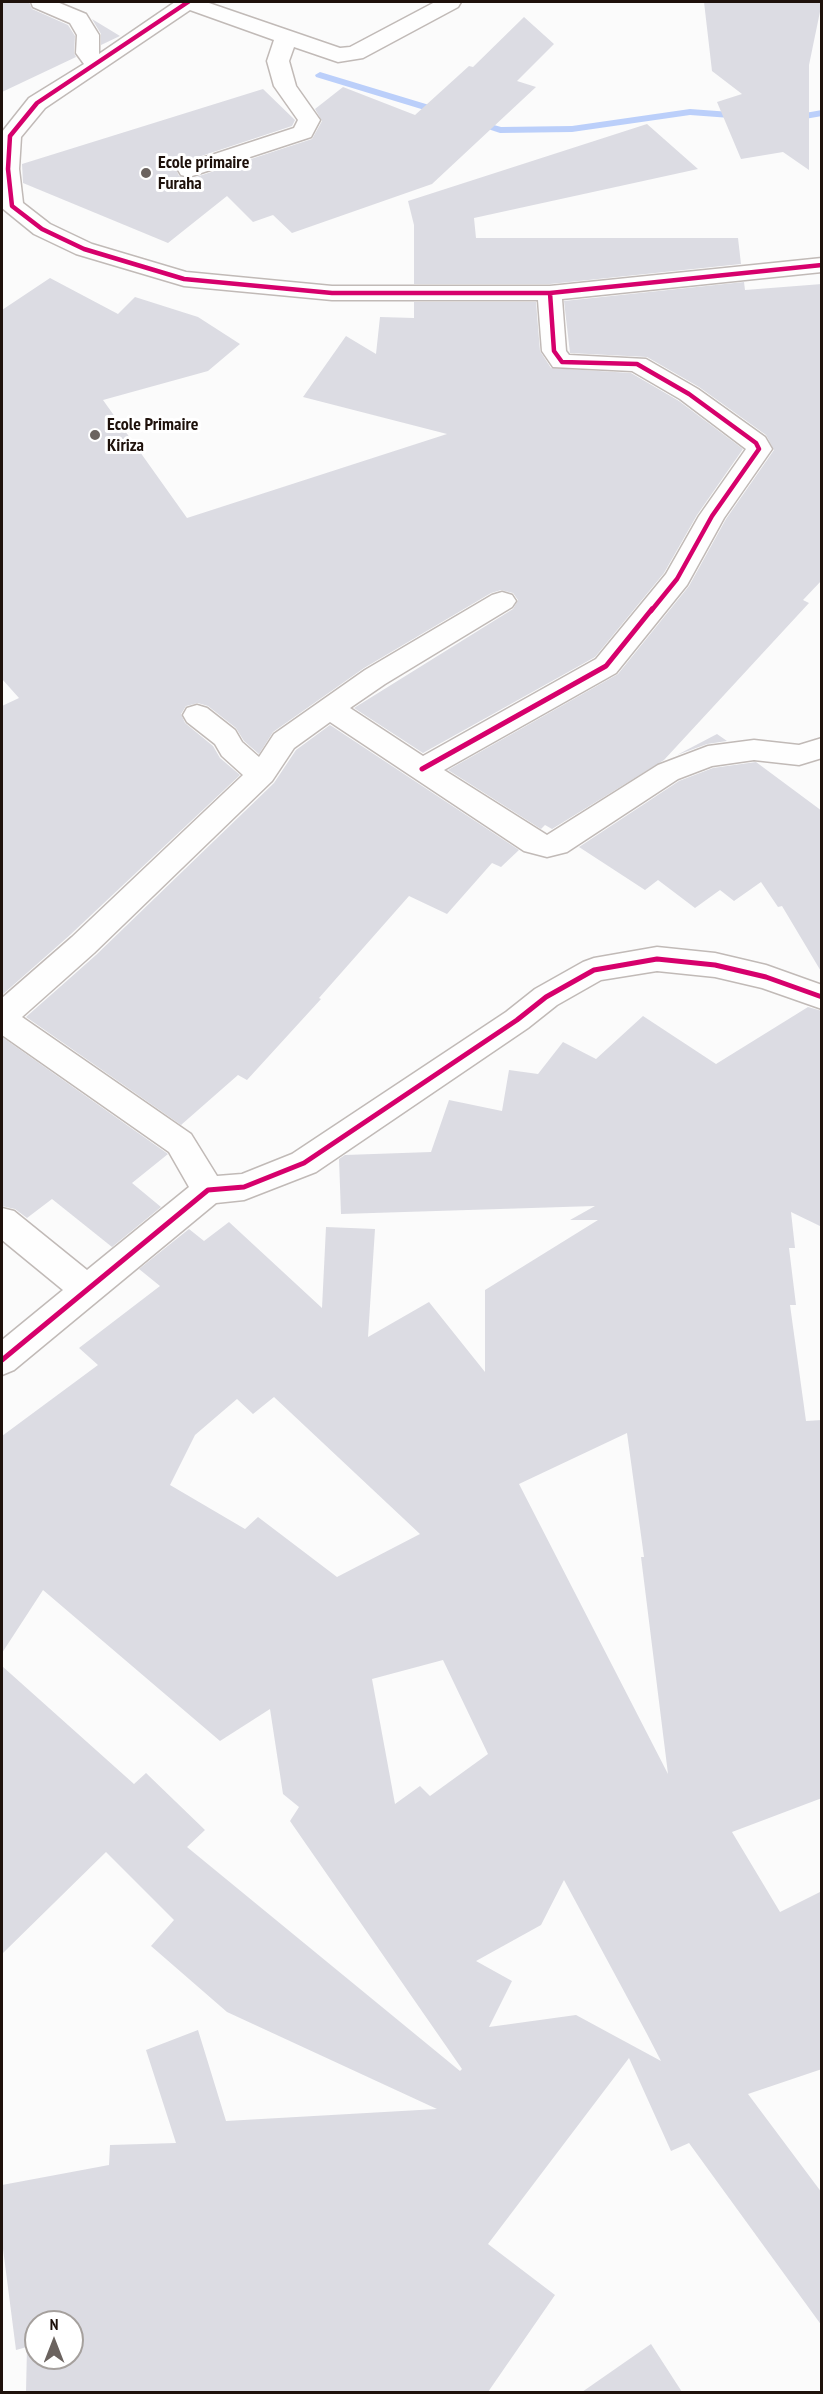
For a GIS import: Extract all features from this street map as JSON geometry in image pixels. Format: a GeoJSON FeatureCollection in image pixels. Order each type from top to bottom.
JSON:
{"type":"FeatureCollection","features":[{"type":"Feature","properties":{"kind":"street"},"geometry":{"type":"LineString","coordinates":[[40,2],[78,19],[88,35],[87,53],[98,65]]}},
{"type":"Feature","properties":{"kind":"street"},"geometry":{"type":"LineString","coordinates":[[450,2],[355,53],[338,55],[187,2],[98,65],[36,103],[10,136],[8,170],[12,206],[42,229],[84,249],[184,279],[332,293],[550,293],[822,265]]}},
{"type":"Feature","properties":{"kind":"street"},"geometry":{"type":"LineString","coordinates":[[189,170],[303,132],[309,120],[285,86],[278,61],[286,37]]}},
{"type":"Feature","properties":{"kind":"street"},"geometry":{"type":"LineString","coordinates":[[422,769],[606,666],[677,579],[712,516],[759,449],[756,443],[689,394],[638,364],[562,362],[554,351],[550,293]]}},
{"type":"Feature","properties":{"kind":"street"},"geometry":{"type":"LineString","coordinates":[[208,1190],[180,1143],[2,1018],[83,945],[262,774],[284,741],[375,677],[502,601]]}},
{"type":"Feature","properties":{"kind":"street"},"geometry":{"type":"LineString","coordinates":[[329,708],[534,843],[547,846],[557,844],[669,772],[708,756],[753,750],[799,755],[822,748]]}},
{"type":"Feature","properties":{"kind":"street"},"geometry":{"type":"LineString","coordinates":[[197,715],[225,737],[232,749],[243,760],[262,774]]}},
{"type":"Feature","properties":{"kind":"street"},"geometry":{"type":"LineString","coordinates":[[2,1359],[208,1190],[244,1187],[304,1163],[517,1020],[546,997],[594,970],[657,959],[715,965],[766,977],[822,997]]}},
{"type":"Feature","properties":{"kind":"street"},"geometry":{"type":"LineString","coordinates":[[2,1221],[87,1290]]}},
{"type":"Feature","properties":{"kind":"building"},"geometry":{"type":"Polygon","coordinates":[[[2,2],[29,2],[32,9],[68,25],[75,36],[74,53],[76,57],[2,92],[2,2]]]}},
{"type":"Feature","properties":{"kind":"building"},"geometry":{"type":"Polygon","coordinates":[[[704,2],[822,2],[809,65],[809,170],[783,152],[741,159],[717,102],[742,94],[712,71],[704,2]]]}},
{"type":"Feature","properties":{"kind":"building"},"geometry":{"type":"Polygon","coordinates":[[[524,17],[554,44],[517,81],[536,87],[432,184],[292,233],[273,215],[253,222],[227,196],[168,243],[23,183],[22,164],[263,89],[295,120],[292,126],[180,163],[176,169],[179,176],[190,179],[312,139],[322,121],[315,109],[343,87],[415,115],[469,66],[473,67],[524,17]]]}},
{"type":"Feature","properties":{"kind":"building"},"geometry":{"type":"Polygon","coordinates":[[[92,19],[120,36],[101,45],[101,34],[92,19]]]}},
{"type":"Feature","properties":{"kind":"building"},"geometry":{"type":"Polygon","coordinates":[[[647,124],[698,169],[474,218],[476,238],[738,238],[741,264],[550,284],[414,284],[414,225],[408,201],[647,124]]]}},
{"type":"Feature","properties":{"kind":"building"},"geometry":{"type":"Polygon","coordinates":[[[50,278],[118,314],[135,297],[198,317],[240,344],[208,371],[103,400],[187,518],[447,434],[303,397],[346,336],[376,354],[380,317],[414,318],[414,302],[536,302],[540,351],[551,368],[631,373],[679,401],[743,449],[697,515],[664,573],[595,657],[423,753],[354,708],[513,609],[518,600],[513,593],[501,590],[491,593],[364,668],[273,732],[259,754],[244,741],[236,728],[208,706],[198,703],[186,706],[181,714],[185,723],[213,746],[220,758],[240,775],[70,935],[2,995],[2,706],[19,698],[2,679],[2,310],[50,278]]]}},
{"type":"Feature","properties":{"kind":"building"},"geometry":{"type":"Polygon","coordinates":[[[744,282],[745,290],[822,284],[822,580],[803,600],[809,603],[664,760],[552,829],[545,825],[541,829],[448,770],[618,674],[689,586],[726,519],[774,450],[766,435],[699,387],[647,357],[570,353],[564,301],[744,282]]]}},
{"type":"Feature","properties":{"kind":"building"},"geometry":{"type":"Polygon","coordinates":[[[330,725],[519,850],[501,867],[492,863],[447,914],[409,896],[319,998],[321,999],[247,1080],[238,1075],[181,1125],[26,1017],[96,955],[274,783],[296,750],[330,725]]]}},
{"type":"Feature","properties":{"kind":"building"},"geometry":{"type":"Polygon","coordinates":[[[717,734],[727,741],[707,744],[677,755],[717,734]]]}},
{"type":"Feature","properties":{"kind":"building"},"geometry":{"type":"Polygon","coordinates":[[[756,762],[822,811],[822,973],[782,906],[778,907],[761,882],[734,901],[720,890],[695,908],[658,880],[645,890],[579,847],[679,781],[713,768],[756,762]]]}},
{"type":"Feature","properties":{"kind":"building"},"geometry":{"type":"Polygon","coordinates":[[[808,1007],[822,1011],[822,1227],[791,1212],[795,1248],[789,1248],[796,1305],[790,1305],[806,1421],[822,1420],[822,1798],[732,1832],[780,1912],[822,1891],[822,2069],[748,2094],[822,2193],[822,2326],[689,2143],[671,2151],[629,2058],[488,2244],[555,2295],[488,2392],[26,2392],[26,2370],[84,2370],[84,2310],[24,2310],[24,2348],[16,2350],[2,2241],[2,2185],[109,2165],[110,2145],[176,2143],[146,2050],[198,2030],[226,2121],[437,2109],[227,2012],[151,1946],[174,1920],[106,1852],[2,1954],[2,1666],[134,1784],[146,1773],[205,1830],[187,1847],[460,2071],[462,2069],[290,1821],[299,1807],[283,1794],[270,1709],[220,1741],[43,1590],[2,1653],[2,1436],[98,1365],[79,1348],[160,1286],[139,1269],[189,1229],[204,1241],[229,1222],[322,1308],[326,1227],[375,1229],[368,1337],[429,1302],[485,1372],[485,1290],[598,1220],[570,1220],[595,1206],[341,1214],[339,1159],[345,1155],[431,1152],[449,1100],[502,1111],[509,1070],[538,1074],[563,1042],[596,1059],[643,1016],[716,1064],[808,1007]],[[274,1397],[253,1414],[237,1399],[195,1435],[170,1485],[245,1529],[258,1517],[337,1577],[420,1534],[274,1397]],[[627,1433],[519,1484],[668,1774],[641,1557],[644,1557],[627,1433]],[[443,1660],[372,1679],[395,1804],[420,1786],[430,1796],[488,1754],[443,1660]],[[564,1880],[541,1925],[476,1961],[512,1981],[489,2027],[576,2015],[661,2061],[564,1880]]]}},
{"type":"Feature","properties":{"kind":"building"},"geometry":{"type":"Polygon","coordinates":[[[2,1037],[168,1154],[132,1183],[161,1207],[112,1247],[52,1199],[27,1218],[15,1209],[2,1206],[2,1037]]]}},
{"type":"Feature","properties":{"kind":"building"},"geometry":{"type":"Polygon","coordinates":[[[651,2344],[682,2392],[582,2392],[651,2344]]]}},
{"type":"Feature","properties":{"kind":"waterway"},"geometry":{"type":"LineString","coordinates":[[320,75],[445,113]]}},
{"type":"Feature","properties":{"kind":"waterway"},"geometry":{"type":"LineString","coordinates":[[473,122],[500,130],[572,129],[690,112],[744,116]]}},
{"type":"Feature","properties":{"kind":"waterway"},"geometry":{"type":"LineString","coordinates":[[788,119],[822,113]]}},
{"type":"Feature","properties":{"kind":"cycle path"},"geometry":{"type":"LineString","coordinates":[[188,2],[37,103],[10,136],[8,169],[12,206],[42,229],[84,249],[184,279],[332,293],[550,293],[822,265]]}},
{"type":"Feature","properties":{"kind":"cycle path"},"geometry":{"type":"LineString","coordinates":[[422,769],[606,666],[677,579],[712,516],[759,449],[756,443],[689,394],[637,364],[562,362],[554,351],[550,293]]}},
{"type":"Feature","properties":{"kind":"cycle path"},"geometry":{"type":"LineString","coordinates":[[2,1360],[208,1190],[244,1187],[304,1163],[517,1020],[546,997],[594,970],[657,959],[715,965],[766,977],[822,997]]}},
{"type":"Feature","properties":{"kind":"place","name":"Ecole primaire Furaha"},"geometry":{"type":"Point","coordinates":[146,173]}},
{"type":"Feature","properties":{"kind":"place","name":"Ecole Primaire Kiriza"},"geometry":{"type":"Point","coordinates":[95,435]}}]}
